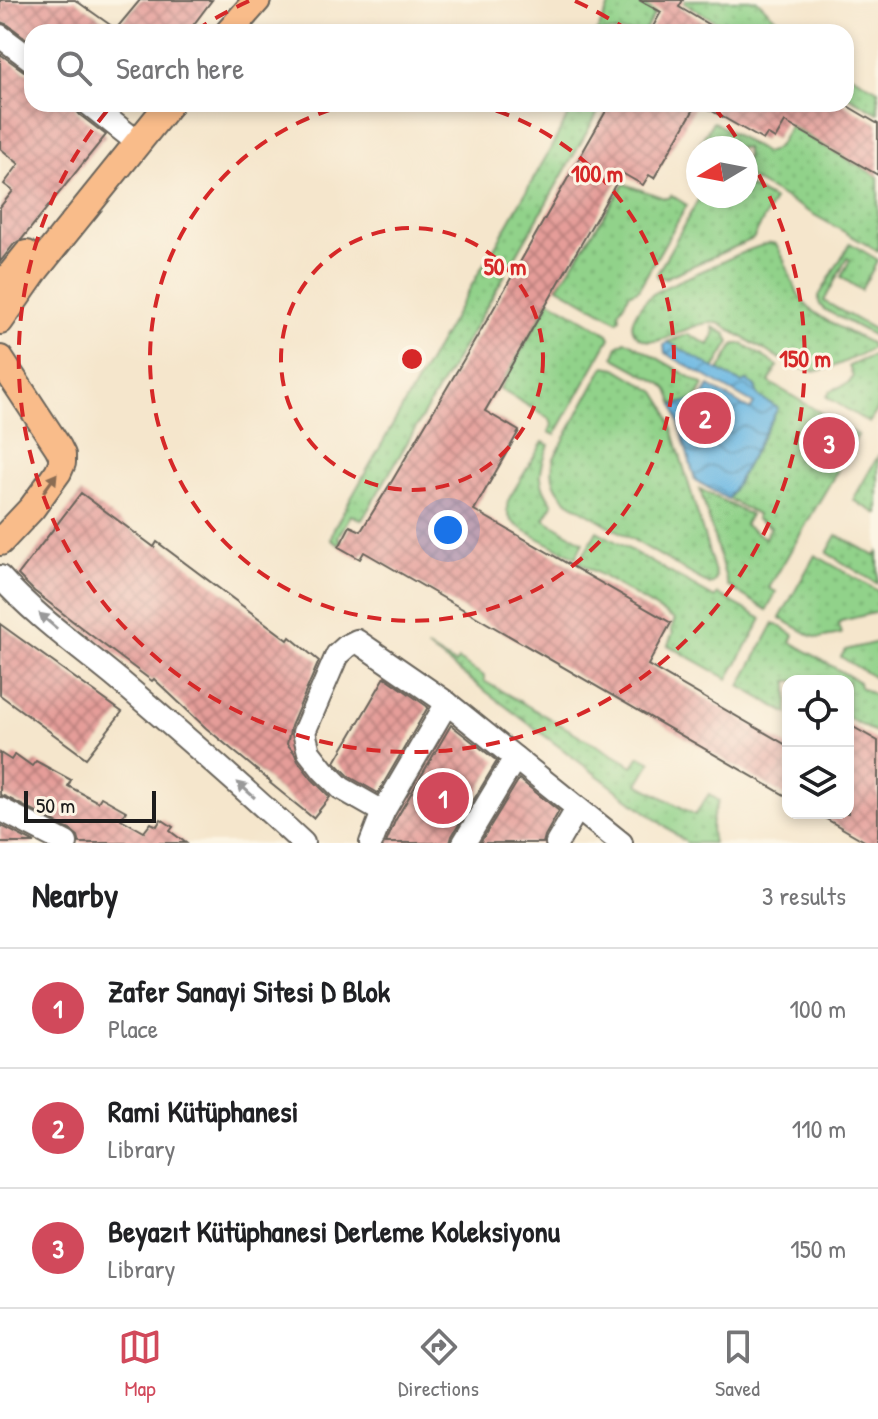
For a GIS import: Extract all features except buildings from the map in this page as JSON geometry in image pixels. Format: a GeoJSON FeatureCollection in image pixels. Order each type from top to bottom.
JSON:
{"type":"FeatureCollection","features":[{"type":"Feature","properties":{"kind":"main road"},"geometry":{"type":"LineString","coordinates":[[218,24],[238,0]]}},
{"type":"Feature","properties":{"kind":"main road"},"geometry":{"type":"LineString","coordinates":[[236,24],[257,0]]}},
{"type":"Feature","properties":{"kind":"main road"},"geometry":{"type":"LineString","coordinates":[[0,321],[148,112]]}},
{"type":"Feature","properties":{"kind":"main road"},"geometry":{"type":"LineString","coordinates":[[3,277],[132,138],[160,112]]}},
{"type":"Feature","properties":{"kind":"main road"},"geometry":{"type":"LineString","coordinates":[[0,359],[58,447],[62,463],[32,508],[0,542]]}},
{"type":"Feature","properties":{"kind":"street"},"geometry":{"type":"LineString","coordinates":[[0,36],[24,54]]}},
{"type":"Feature","properties":{"kind":"street"},"geometry":{"type":"LineString","coordinates":[[99,112],[132,138]]}},
{"type":"Feature","properties":{"kind":"street"},"geometry":{"type":"LineString","coordinates":[[0,577],[303,843]]}},
{"type":"Feature","properties":{"kind":"street"},"geometry":{"type":"LineString","coordinates":[[383,812],[341,788],[323,770],[309,752],[304,732],[337,655],[357,641],[447,703],[621,843]]}},
{"type":"Feature","properties":{"kind":"street"},"geometry":{"type":"LineString","coordinates":[[373,842],[383,812],[447,703]]}},
{"type":"Feature","properties":{"kind":"street"},"geometry":{"type":"LineString","coordinates":[[464,843],[515,758]]}},
{"type":"Feature","properties":{"kind":"street"},"geometry":{"type":"LineString","coordinates":[[0,809],[66,843]]}},
{"type":"Feature","properties":{"kind":"street"},"geometry":{"type":"LineString","coordinates":[[557,843],[577,809]]}},
{"type":"Feature","properties":{"kind":"green space"},"geometry":{"type":"Polygon","coordinates":[[[612,0],[651,0],[646,7],[655,13],[649,24],[601,24],[612,0]]]}},
{"type":"Feature","properties":{"kind":"green space"},"geometry":{"type":"Polygon","coordinates":[[[686,0],[757,0],[782,24],[721,24],[684,3],[686,0]]]}},
{"type":"Feature","properties":{"kind":"green space"},"geometry":{"type":"Polygon","coordinates":[[[854,76],[878,90],[878,113],[854,100],[854,76]]]}},
{"type":"Feature","properties":{"kind":"green space"},"geometry":{"type":"Polygon","coordinates":[[[570,112],[598,112],[512,263],[492,252],[570,112]]]}},
{"type":"Feature","properties":{"kind":"green space"},"geometry":{"type":"Polygon","coordinates":[[[714,122],[737,136],[704,136],[714,122]]]}},
{"type":"Feature","properties":{"kind":"green space"},"geometry":{"type":"Polygon","coordinates":[[[789,126],[878,177],[878,251],[758,183],[758,149],[765,153],[777,146],[789,126]]]}},
{"type":"Feature","properties":{"kind":"green space"},"geometry":{"type":"Polygon","coordinates":[[[624,184],[664,198],[671,195],[686,204],[638,290],[630,293],[619,311],[618,321],[558,287],[624,184]]]}},
{"type":"Feature","properties":{"kind":"green space"},"geometry":{"type":"Polygon","coordinates":[[[758,191],[774,200],[753,239],[665,278],[658,278],[657,274],[693,208],[758,208],[758,191]]]}},
{"type":"Feature","properties":{"kind":"green space"},"geometry":{"type":"Polygon","coordinates":[[[850,243],[878,260],[861,290],[841,277],[850,260],[847,258],[824,301],[877,331],[878,328],[878,338],[825,310],[819,302],[819,296],[850,243]]]}},
{"type":"Feature","properties":{"kind":"green space"},"geometry":{"type":"Polygon","coordinates":[[[776,244],[780,251],[805,304],[842,329],[870,343],[872,348],[834,366],[812,371],[780,359],[721,324],[699,325],[657,341],[648,341],[634,332],[632,326],[636,313],[656,292],[741,253],[776,244]]]}},
{"type":"Feature","properties":{"kind":"green space"},"geometry":{"type":"Polygon","coordinates":[[[485,262],[505,275],[362,520],[351,515],[338,537],[341,541],[339,545],[331,540],[333,530],[485,262]]]}},
{"type":"Feature","properties":{"kind":"green space"},"geometry":{"type":"Polygon","coordinates":[[[550,300],[610,338],[555,435],[549,432],[552,425],[550,419],[500,389],[550,300]]]}},
{"type":"Feature","properties":{"kind":"green space"},"geometry":{"type":"Polygon","coordinates":[[[713,327],[726,334],[730,342],[714,369],[668,342],[688,334],[709,345],[714,335],[713,327]]]}},
{"type":"Feature","properties":{"kind":"green space"},"geometry":{"type":"Polygon","coordinates":[[[625,341],[704,385],[693,405],[690,401],[674,405],[662,384],[616,359],[614,356],[618,346],[625,341]]]}},
{"type":"Feature","properties":{"kind":"green space"},"geometry":{"type":"Polygon","coordinates":[[[736,344],[743,344],[778,366],[769,382],[858,435],[769,588],[776,592],[767,610],[728,586],[700,489],[750,515],[744,525],[765,538],[771,527],[756,519],[757,515],[728,499],[778,408],[758,396],[755,386],[747,381],[741,383],[719,371],[736,344]]]}},
{"type":"Feature","properties":{"kind":"green space"},"geometry":{"type":"Polygon","coordinates":[[[878,353],[878,409],[869,423],[827,397],[830,391],[849,383],[853,377],[849,366],[878,353]]]}},
{"type":"Feature","properties":{"kind":"green space"},"geometry":{"type":"Polygon","coordinates":[[[605,366],[616,368],[656,392],[666,408],[716,576],[710,585],[569,502],[557,488],[552,471],[554,458],[605,366]]]}},
{"type":"Feature","properties":{"kind":"green space"},"geometry":{"type":"Polygon","coordinates":[[[543,442],[549,445],[541,476],[553,504],[544,519],[583,542],[576,557],[523,530],[507,512],[510,497],[543,442]]]}},
{"type":"Feature","properties":{"kind":"green space"},"geometry":{"type":"Polygon","coordinates":[[[878,456],[878,514],[853,500],[878,456]]]}},
{"type":"Feature","properties":{"kind":"green space"},"geometry":{"type":"Polygon","coordinates":[[[597,531],[715,598],[718,594],[762,619],[728,679],[668,645],[675,620],[579,562],[597,531]]]}},
{"type":"Feature","properties":{"kind":"green space"},"geometry":{"type":"Polygon","coordinates":[[[837,535],[875,556],[878,552],[878,584],[827,553],[837,535]]]}},
{"type":"Feature","properties":{"kind":"green space"},"geometry":{"type":"Polygon","coordinates":[[[815,555],[878,591],[878,612],[841,621],[838,625],[841,634],[819,638],[780,618],[815,555]]]}},
{"type":"Feature","properties":{"kind":"green space"},"geometry":{"type":"Polygon","coordinates":[[[774,623],[794,635],[791,642],[847,675],[782,675],[782,710],[740,686],[774,623]]]}},
{"type":"Feature","properties":{"kind":"green space"},"geometry":{"type":"Polygon","coordinates":[[[878,642],[878,680],[841,657],[845,650],[878,642]]]}},
{"type":"Feature","properties":{"kind":"green space"},"geometry":{"type":"Polygon","coordinates":[[[427,647],[455,664],[458,660],[484,676],[484,681],[633,766],[640,756],[651,762],[638,784],[695,815],[709,794],[719,801],[712,821],[713,843],[687,843],[427,647]]]}},
{"type":"Feature","properties":{"kind":"green space"},"geometry":{"type":"Polygon","coordinates":[[[854,679],[860,687],[878,697],[878,734],[854,721],[854,679]]]}},
{"type":"Feature","properties":{"kind":"water"},"geometry":{"type":"Polygon","coordinates":[[[668,342],[741,383],[747,381],[755,386],[758,396],[778,408],[728,499],[695,480],[674,405],[691,401],[693,405],[689,413],[692,415],[709,386],[750,410],[754,404],[665,353],[664,345],[668,342]]]}},
{"type":"Feature","properties":{"kind":"place","name":"Rami Kütüphanesi"},"geometry":{"type":"Point","coordinates":[705,418]}},
{"type":"Feature","properties":{"kind":"place","name":"Beyazıt Kütüphanesi Derleme Koleksiyonu"},"geometry":{"type":"Point","coordinates":[829,443]}},
{"type":"Feature","properties":{"kind":"place","name":"Zafer Sanayi Sitesi D Blok"},"geometry":{"type":"Point","coordinates":[443,798]}}]}
